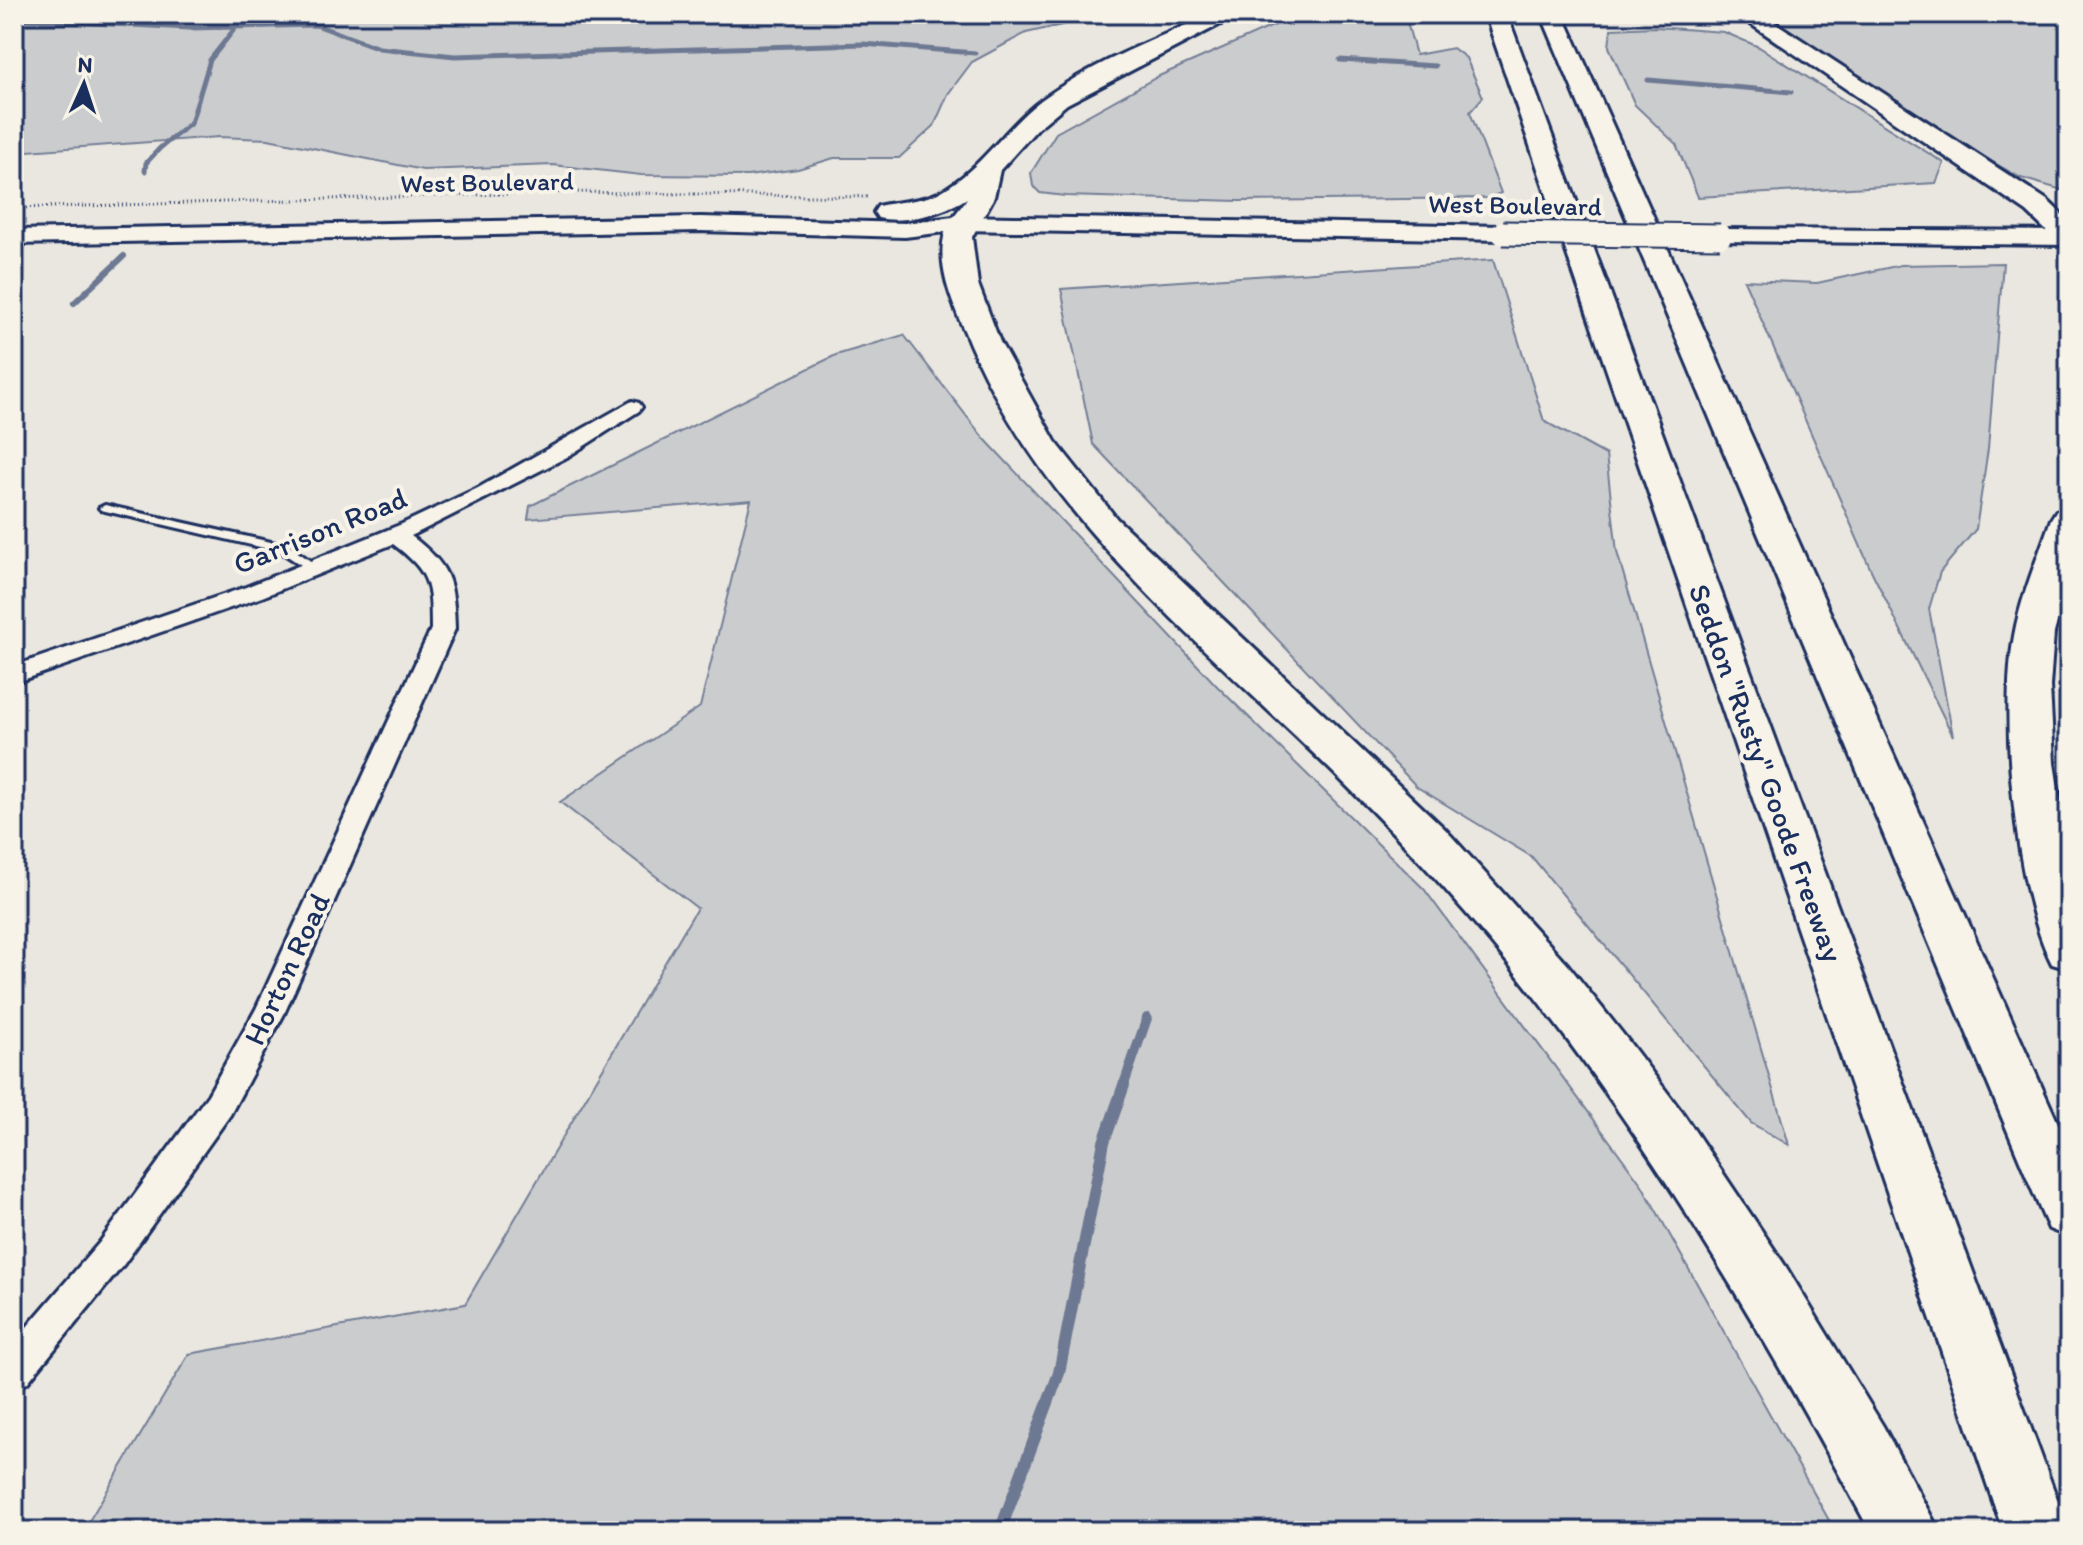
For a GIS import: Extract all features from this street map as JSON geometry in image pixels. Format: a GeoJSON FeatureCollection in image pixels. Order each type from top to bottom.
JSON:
{"type":"FeatureCollection","features":[{"type":"Feature","properties":{"kind":"highway"},"geometry":{"type":"LineString","coordinates":[[881,205],[950,197],[987,168],[1005,144],[1056,100],[1121,64],[1229,14]]}},
{"type":"Feature","properties":{"kind":"highway","name":"Seddon \"Rusty\" Goode Freeway"},"geometry":{"type":"LineString","coordinates":[[1496,14],[2036,1531]]}},
{"type":"Feature","properties":{"kind":"highway"},"geometry":{"type":"LineString","coordinates":[[1552,14],[2069,1211]]}},
{"type":"Feature","properties":{"kind":"highway"},"geometry":{"type":"LineString","coordinates":[[1747,14],[2037,206],[2069,237]]}},
{"type":"Feature","properties":{"kind":"highway"},"geometry":{"type":"LineString","coordinates":[[987,168],[980,200],[961,223],[958,257],[972,312],[1010,390],[1054,463],[1159,583],[1380,791],[1490,907],[1585,1025],[1667,1132],[1792,1328],[1906,1531]]}},
{"type":"Feature","properties":{"kind":"highway"},"geometry":{"type":"LineString","coordinates":[[2069,519],[2032,645],[2029,742],[2050,883],[2069,950]]}},
{"type":"Feature","properties":{"kind":"street","name":"West Boulevard"},"geometry":{"type":"LineString","coordinates":[[14,237],[189,234],[377,221],[382,224],[414,220],[576,217],[664,208],[881,205],[961,223]]}},
{"type":"Feature","properties":{"kind":"street","name":"West Boulevard"},"geometry":{"type":"LineString","coordinates":[[14,221],[701,224],[905,230],[961,223],[1720,236],[2069,237]]}},
{"type":"Feature","properties":{"kind":"street","name":"Garrison Road"},"geometry":{"type":"LineString","coordinates":[[14,675],[316,569],[397,536],[563,454],[632,407]]}},
{"type":"Feature","properties":{"kind":"street","name":"Horton Road"},"geometry":{"type":"LineString","coordinates":[[14,1370],[112,1253],[174,1171],[219,1105],[294,962],[443,629],[443,581],[423,554],[397,536]]}},
{"type":"Feature","properties":{"kind":"lane"},"geometry":{"type":"LineString","coordinates":[[105,508],[285,549],[316,569]]}},
{"type":"Feature","properties":{"kind":"path"},"geometry":{"type":"LineString","coordinates":[[14,208],[574,192],[881,205]]}},
{"type":"Feature","properties":{"kind":"shaded area"},"geometry":{"type":"Polygon","coordinates":[[[14,14],[1111,14],[1026,33],[972,62],[948,94],[934,126],[899,158],[834,158],[798,169],[748,176],[641,175],[553,165],[423,170],[268,139],[219,137],[14,152],[14,14]]]}},
{"type":"Feature","properties":{"kind":"shaded area"},"geometry":{"type":"Polygon","coordinates":[[[1300,14],[1443,14],[1407,22],[1416,55],[1453,48],[1466,58],[1483,97],[1470,112],[1501,193],[1488,198],[1239,201],[1065,196],[1040,193],[1033,186],[1031,173],[1056,133],[1159,76],[1300,14]]]}},
{"type":"Feature","properties":{"kind":"shaded area"},"geometry":{"type":"Polygon","coordinates":[[[1764,14],[2069,14],[2069,192],[2021,178],[1973,151],[1764,14]]]}},
{"type":"Feature","properties":{"kind":"shaded area"},"geometry":{"type":"Polygon","coordinates":[[[1655,27],[1724,32],[1759,47],[1944,163],[1936,183],[1698,197],[1676,144],[1635,105],[1609,47],[1611,29],[1655,27]]]}},
{"type":"Feature","properties":{"kind":"shaded area"},"geometry":{"type":"Polygon","coordinates":[[[1493,260],[1544,421],[1606,455],[1617,552],[1789,1145],[1751,1123],[1532,857],[1417,787],[1093,444],[1061,289],[1493,260]]]}},
{"type":"Feature","properties":{"kind":"shaded area"},"geometry":{"type":"Polygon","coordinates":[[[2003,263],[1988,449],[1976,529],[1940,572],[1929,609],[1953,736],[1870,568],[1744,280],[1817,283],[1901,265],[2003,263]]]}},
{"type":"Feature","properties":{"kind":"shaded area"},"geometry":{"type":"Polygon","coordinates":[[[904,335],[982,436],[1217,686],[1424,889],[1642,1185],[1835,1531],[83,1531],[189,1354],[465,1304],[697,908],[560,802],[700,707],[751,500],[528,519],[530,506],[836,355],[904,335]]]}},
{"type":"Feature","properties":{"kind":"waterway"},"geometry":{"type":"LineString","coordinates":[[14,19],[189,28],[316,25],[379,48],[455,56],[863,44],[975,53]]}},
{"type":"Feature","properties":{"kind":"waterway"},"geometry":{"type":"LineString","coordinates":[[145,171],[146,163],[160,148],[191,123],[210,60],[236,27]]}},
{"type":"Feature","properties":{"kind":"waterway"},"geometry":{"type":"LineString","coordinates":[[1340,60],[1435,66]]}},
{"type":"Feature","properties":{"kind":"waterway"},"geometry":{"type":"LineString","coordinates":[[1648,80],[1791,92]]}},
{"type":"Feature","properties":{"kind":"waterway"},"geometry":{"type":"LineString","coordinates":[[74,303],[124,256]]}},
{"type":"Feature","properties":{"kind":"waterway"},"geometry":{"type":"LineString","coordinates":[[1123,1087],[1147,1018]]}},
{"type":"Feature","properties":{"kind":"waterway"},"geometry":{"type":"LineString","coordinates":[[1000,1531],[1059,1373],[1104,1142],[1124,1085]]}}]}
